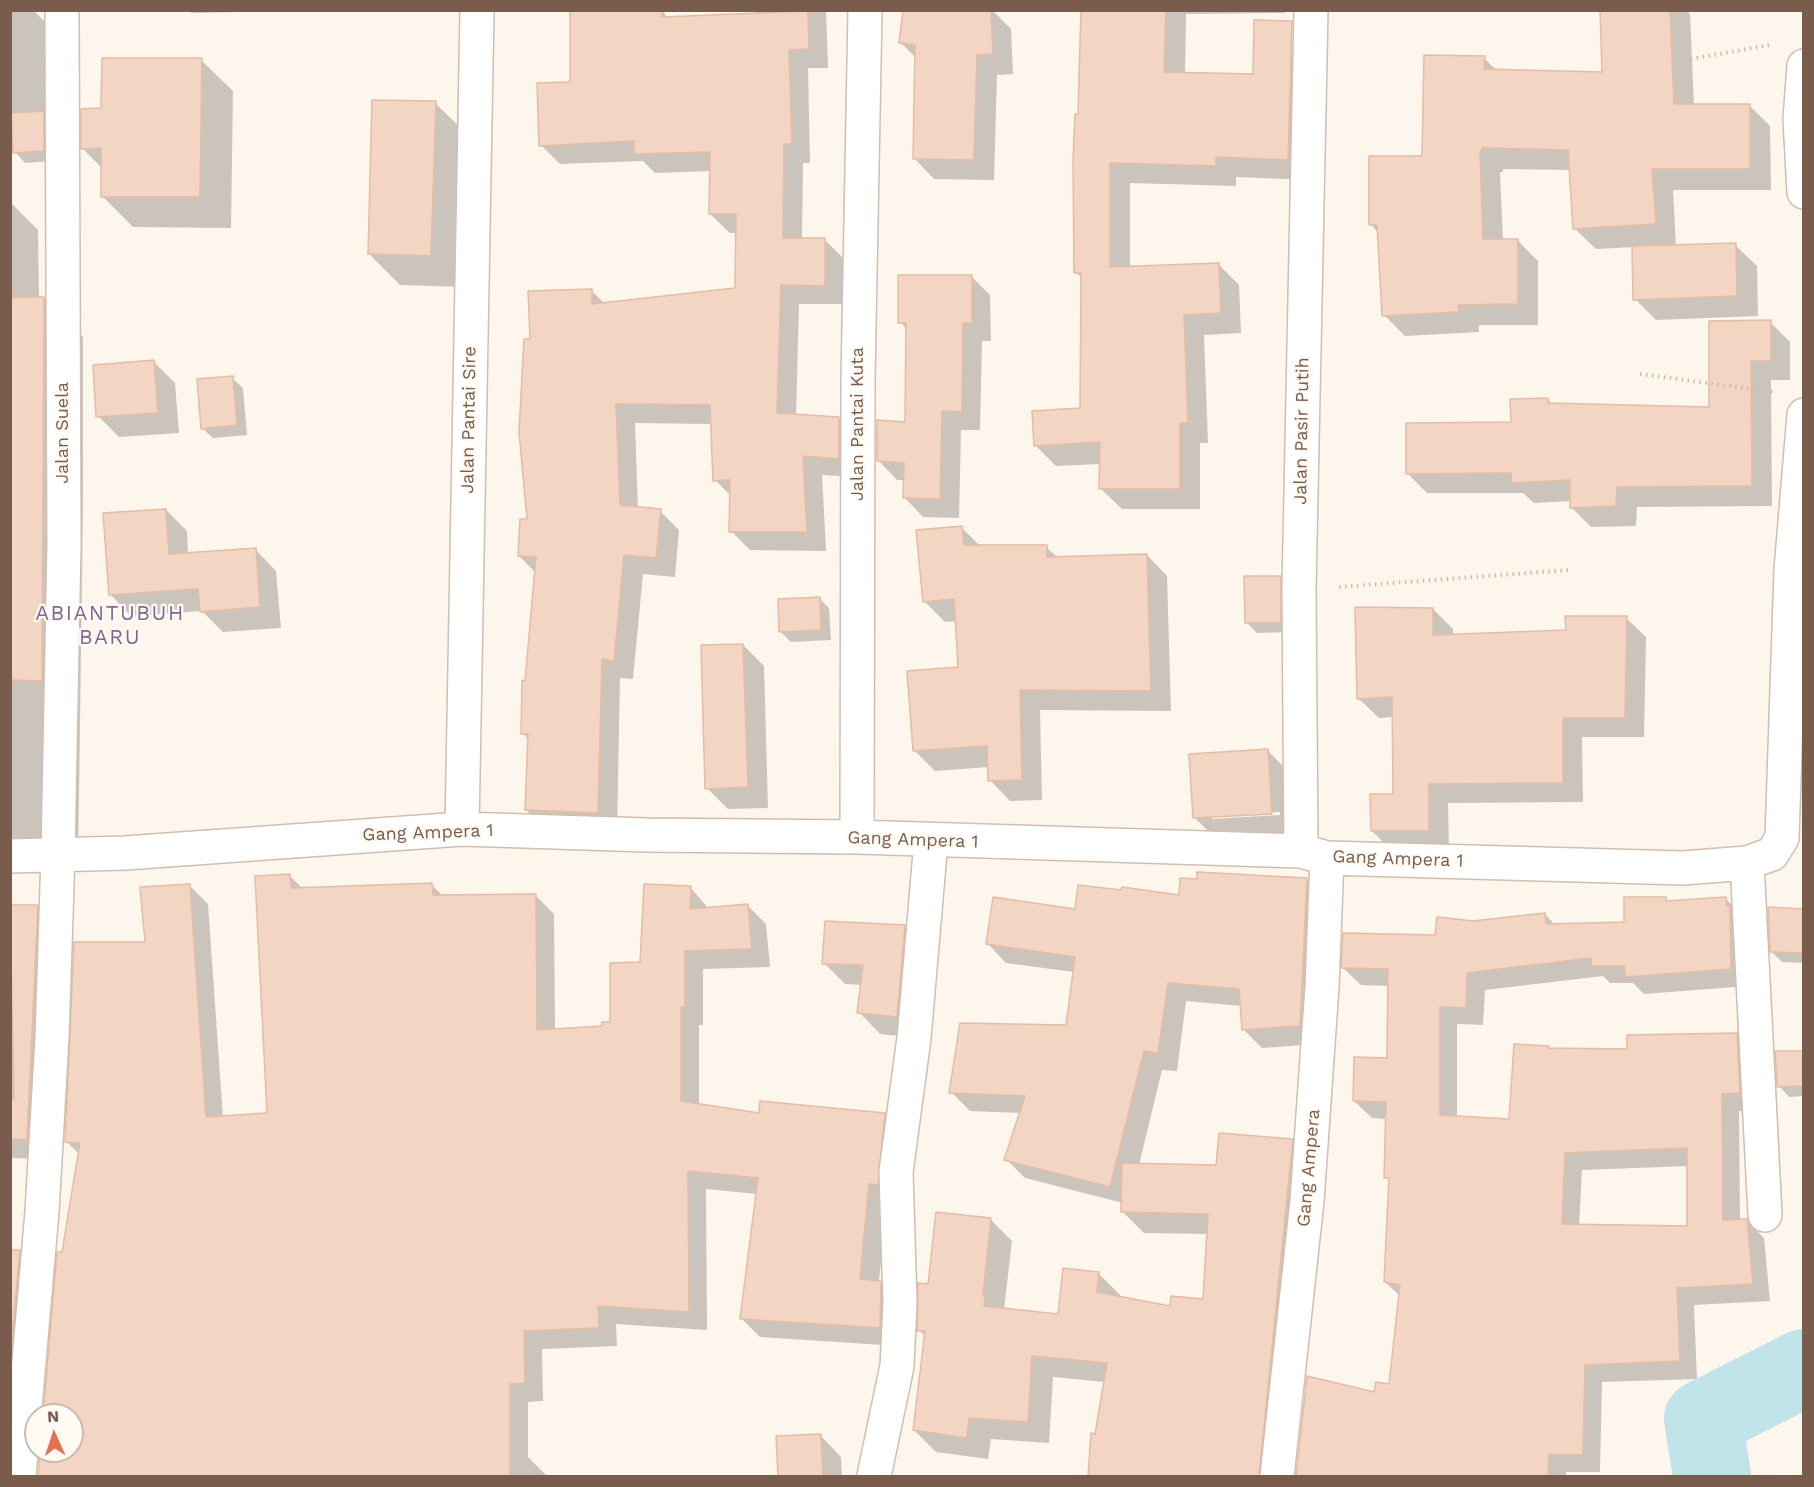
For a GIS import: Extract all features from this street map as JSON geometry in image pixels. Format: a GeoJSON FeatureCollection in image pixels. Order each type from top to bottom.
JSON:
{"type":"FeatureCollection","features":[{"type":"Feature","properties":{"kind":"street","name":"Jalan Suela"},"geometry":{"type":"LineString","coordinates":[[19,1476],[42,1212],[52,1038],[58,855],[64,545],[62,10]]}},
{"type":"Feature","properties":{"kind":"street","name":"Jalan Pantai Sire"},"geometry":{"type":"LineString","coordinates":[[462,829],[477,10]]}},
{"type":"Feature","properties":{"kind":"street","name":"Jalan Pantai Kuta"},"geometry":{"type":"LineString","coordinates":[[857,837],[858,378],[865,10]]}},
{"type":"Feature","properties":{"kind":"street","name":"Jalan Pasir Putih"},"geometry":{"type":"LineString","coordinates":[[1311,10],[1299,589],[1314,855]]}},
{"type":"Feature","properties":{"kind":"street"},"geometry":{"type":"LineString","coordinates":[[1803,66],[1800,119],[1803,192]]}},
{"type":"Feature","properties":{"kind":"street","name":"Gang Ampera 1"},"geometry":{"type":"LineString","coordinates":[[10,856],[137,852],[462,829],[647,835],[857,837],[1683,868],[1747,863],[1772,854],[1782,838],[1782,774],[1791,581],[1792,404]]}},
{"type":"Feature","properties":{"kind":"street"},"geometry":{"type":"LineString","coordinates":[[874,1476],[897,1366],[900,1303],[896,1172],[914,1038],[930,841]]}},
{"type":"Feature","properties":{"kind":"street","name":"Gang Ampera"},"geometry":{"type":"LineString","coordinates":[[1277,1476],[1307,1201],[1322,987],[1314,855]]}},
{"type":"Feature","properties":{"kind":"street"},"geometry":{"type":"LineString","coordinates":[[1747,863],[1765,1215]]}},
{"type":"Feature","properties":{"kind":"path"},"geometry":{"type":"LineString","coordinates":[[1679,61],[1781,43]]}},
{"type":"Feature","properties":{"kind":"path"},"geometry":{"type":"LineString","coordinates":[[1640,374],[1792,404]]}},
{"type":"Feature","properties":{"kind":"path"},"geometry":{"type":"LineString","coordinates":[[1299,589],[1569,570]]}},
{"type":"Feature","properties":{"kind":"building"},"geometry":{"type":"Polygon","coordinates":[[[570,10],[662,10],[662,17],[808,11],[809,49],[789,50],[792,144],[784,144],[783,238],[825,238],[825,286],[781,285],[777,413],[839,417],[839,459],[803,456],[807,532],[729,532],[730,480],[713,481],[710,405],[616,404],[620,505],[661,509],[656,558],[624,555],[614,661],[602,659],[598,813],[525,810],[528,734],[521,734],[522,680],[525,681],[536,557],[518,556],[520,519],[527,519],[519,432],[524,339],[530,339],[528,291],[592,289],[592,304],[735,288],[736,214],[709,214],[710,152],[634,154],[634,141],[539,146],[537,83],[570,82],[570,10]]]}},
{"type":"Feature","properties":{"kind":"building"},"geometry":{"type":"Polygon","coordinates":[[[903,10],[991,10],[993,54],[977,55],[974,160],[913,159],[915,45],[899,43],[903,10]]]}},
{"type":"Feature","properties":{"kind":"building"},"geometry":{"type":"Polygon","coordinates":[[[1081,10],[1166,10],[1164,72],[1253,74],[1254,20],[1292,21],[1288,160],[1216,157],[1216,166],[1110,163],[1110,267],[1219,263],[1221,313],[1184,315],[1188,423],[1180,423],[1180,489],[1099,489],[1100,442],[1034,446],[1032,411],[1080,408],[1081,273],[1074,273],[1073,161],[1075,114],[1078,114],[1081,10]]]}},
{"type":"Feature","properties":{"kind":"building"},"geometry":{"type":"Polygon","coordinates":[[[1600,10],[1670,10],[1674,104],[1750,104],[1750,169],[1652,169],[1656,224],[1573,229],[1568,150],[1482,148],[1480,151],[1483,239],[1518,239],[1518,304],[1458,305],[1459,312],[1382,316],[1377,225],[1369,225],[1369,156],[1422,156],[1424,55],[1485,56],[1484,69],[1602,72],[1600,10]]]}},
{"type":"Feature","properties":{"kind":"building"},"geometry":{"type":"Polygon","coordinates":[[[102,58],[202,58],[200,197],[101,197],[101,148],[81,149],[81,109],[101,108],[102,58]]]}},
{"type":"Feature","properties":{"kind":"building"},"geometry":{"type":"Polygon","coordinates":[[[372,100],[436,101],[431,256],[368,254],[372,100]]]}},
{"type":"Feature","properties":{"kind":"building"},"geometry":{"type":"Polygon","coordinates":[[[44,111],[44,151],[13,153],[11,113],[44,111]]]}},
{"type":"Feature","properties":{"kind":"building"},"geometry":{"type":"Polygon","coordinates":[[[1736,243],[1737,296],[1633,300],[1632,246],[1736,243]]]}},
{"type":"Feature","properties":{"kind":"building"},"geometry":{"type":"Polygon","coordinates":[[[898,275],[972,275],[972,323],[963,323],[962,412],[942,411],[940,499],[903,498],[904,463],[877,461],[877,420],[905,422],[906,323],[898,323],[898,275]]]}},
{"type":"Feature","properties":{"kind":"building"},"geometry":{"type":"Polygon","coordinates":[[[10,297],[44,297],[42,681],[10,680],[10,297]]]}},
{"type":"Feature","properties":{"kind":"building"},"geometry":{"type":"Polygon","coordinates":[[[1771,320],[1771,361],[1751,361],[1752,486],[1617,487],[1616,506],[1570,508],[1570,480],[1512,483],[1511,473],[1406,474],[1406,423],[1511,422],[1510,399],[1548,398],[1548,403],[1709,407],[1709,321],[1771,320]]]}},
{"type":"Feature","properties":{"kind":"building"},"geometry":{"type":"Polygon","coordinates":[[[154,360],[158,413],[96,417],[93,365],[154,360]]]}},
{"type":"Feature","properties":{"kind":"building"},"geometry":{"type":"Polygon","coordinates":[[[233,376],[237,425],[201,429],[197,379],[233,376]]]}},
{"type":"Feature","properties":{"kind":"building"},"geometry":{"type":"Polygon","coordinates":[[[166,509],[169,554],[256,548],[260,607],[200,612],[198,589],[109,595],[103,513],[166,509]]]}},
{"type":"Feature","properties":{"kind":"building"},"geometry":{"type":"Polygon","coordinates":[[[962,526],[964,545],[1047,545],[1047,557],[1147,554],[1151,691],[1020,690],[1022,780],[988,781],[987,746],[913,751],[907,671],[958,667],[954,599],[923,602],[916,530],[962,526]]]}},
{"type":"Feature","properties":{"kind":"building"},"geometry":{"type":"Polygon","coordinates":[[[1244,576],[1281,576],[1281,623],[1245,623],[1244,576]]]}},
{"type":"Feature","properties":{"kind":"building"},"geometry":{"type":"Polygon","coordinates":[[[820,597],[821,630],[779,632],[778,599],[820,597]]]}},
{"type":"Feature","properties":{"kind":"building"},"geometry":{"type":"Polygon","coordinates":[[[1355,607],[1433,608],[1433,635],[1566,630],[1565,616],[1627,616],[1625,718],[1563,718],[1563,783],[1429,784],[1429,831],[1371,831],[1370,794],[1393,794],[1392,697],[1357,699],[1355,607]]]}},
{"type":"Feature","properties":{"kind":"building"},"geometry":{"type":"Polygon","coordinates":[[[743,644],[748,787],[705,789],[701,645],[743,644]]]}},
{"type":"Feature","properties":{"kind":"building"},"geometry":{"type":"Polygon","coordinates":[[[1268,749],[1272,814],[1193,818],[1189,754],[1268,749]]]}},
{"type":"Feature","properties":{"kind":"building"},"geometry":{"type":"Polygon","coordinates":[[[1197,872],[1307,878],[1300,1026],[1242,1030],[1239,989],[1168,983],[1158,1053],[1144,1051],[1110,1187],[1004,1160],[1025,1096],[949,1093],[960,1023],[1066,1025],[1075,957],[986,944],[993,897],[1075,909],[1078,885],[1121,890],[1122,887],[1179,895],[1180,878],[1197,879],[1197,872]]]}},
{"type":"Feature","properties":{"kind":"building"},"geometry":{"type":"Polygon","coordinates":[[[290,874],[291,888],[432,883],[433,895],[536,894],[537,1030],[602,1026],[602,1022],[610,1022],[610,963],[640,962],[644,884],[691,886],[690,909],[748,904],[752,949],[685,951],[685,1007],[681,1007],[681,1101],[759,1113],[760,1101],[885,1113],[878,1185],[869,1184],[860,1279],[881,1281],[880,1328],[740,1319],[758,1178],[688,1171],[689,1312],[598,1306],[599,1328],[524,1331],[525,1383],[510,1384],[510,1476],[38,1476],[39,1463],[84,1463],[84,1403],[44,1403],[57,1252],[62,1252],[80,1143],[65,1142],[74,942],[145,942],[140,887],[190,884],[206,1117],[267,1113],[255,876],[290,874]]]}},
{"type":"Feature","properties":{"kind":"building"},"geometry":{"type":"Polygon","coordinates":[[[1624,897],[1666,897],[1666,901],[1726,897],[1727,906],[1730,906],[1731,969],[1625,977],[1624,966],[1591,966],[1591,958],[1467,973],[1466,1008],[1440,1007],[1440,1115],[1509,1119],[1514,1044],[1549,1046],[1548,1048],[1627,1049],[1627,1035],[1737,1033],[1740,1093],[1722,1094],[1723,1220],[1747,1219],[1753,1284],[1677,1288],[1680,1361],[1585,1365],[1583,1455],[1549,1455],[1548,1476],[1296,1476],[1307,1376],[1374,1392],[1376,1382],[1389,1384],[1400,1285],[1384,1282],[1389,1178],[1384,1178],[1386,1102],[1353,1101],[1354,1057],[1387,1058],[1388,969],[1341,968],[1343,933],[1435,935],[1437,917],[1473,921],[1545,913],[1546,924],[1624,922],[1624,897]],[[1687,1148],[1565,1153],[1562,1224],[1687,1226],[1687,1148]]]}},
{"type":"Feature","properties":{"kind":"building"},"geometry":{"type":"Polygon","coordinates":[[[10,905],[38,905],[27,1140],[10,1139],[10,1099],[14,1099],[10,905]]]}},
{"type":"Feature","properties":{"kind":"building"},"geometry":{"type":"Polygon","coordinates":[[[1768,907],[1803,909],[1803,953],[1770,952],[1768,907]]]}},
{"type":"Feature","properties":{"kind":"building"},"geometry":{"type":"Polygon","coordinates":[[[825,921],[905,925],[897,1017],[857,1013],[863,965],[822,964],[825,921]]]}},
{"type":"Feature","properties":{"kind":"building"},"geometry":{"type":"Polygon","coordinates":[[[1775,1051],[1803,1051],[1803,1086],[1777,1087],[1775,1051]]]}},
{"type":"Feature","properties":{"kind":"building"},"geometry":{"type":"Polygon","coordinates":[[[1219,1133],[1293,1139],[1259,1476],[1088,1476],[1091,1433],[1095,1434],[1107,1363],[1032,1356],[1028,1422],[969,1418],[967,1438],[913,1430],[925,1331],[917,1331],[918,1283],[928,1284],[936,1212],[991,1218],[983,1295],[985,1295],[984,1306],[1058,1314],[1063,1268],[1099,1272],[1097,1292],[1170,1306],[1171,1296],[1203,1299],[1208,1214],[1121,1212],[1122,1163],[1216,1165],[1219,1133]]]}},
{"type":"Feature","properties":{"kind":"building"},"geometry":{"type":"Polygon","coordinates":[[[10,1250],[20,1250],[10,1358],[10,1250]]]}},
{"type":"Feature","properties":{"kind":"building"},"geometry":{"type":"Polygon","coordinates":[[[821,1434],[823,1476],[778,1476],[776,1436],[821,1434]]]}},
{"type":"Feature","properties":{"kind":"waterway"},"geometry":{"type":"LineString","coordinates":[[1712,1476],[1703,1419],[1804,1368]]}},
{"type":"Feature","properties":{"kind":"district","name":"ABIANTUBUH BARU"},"geometry":{"type":"Point","coordinates":[110,626]}}]}
